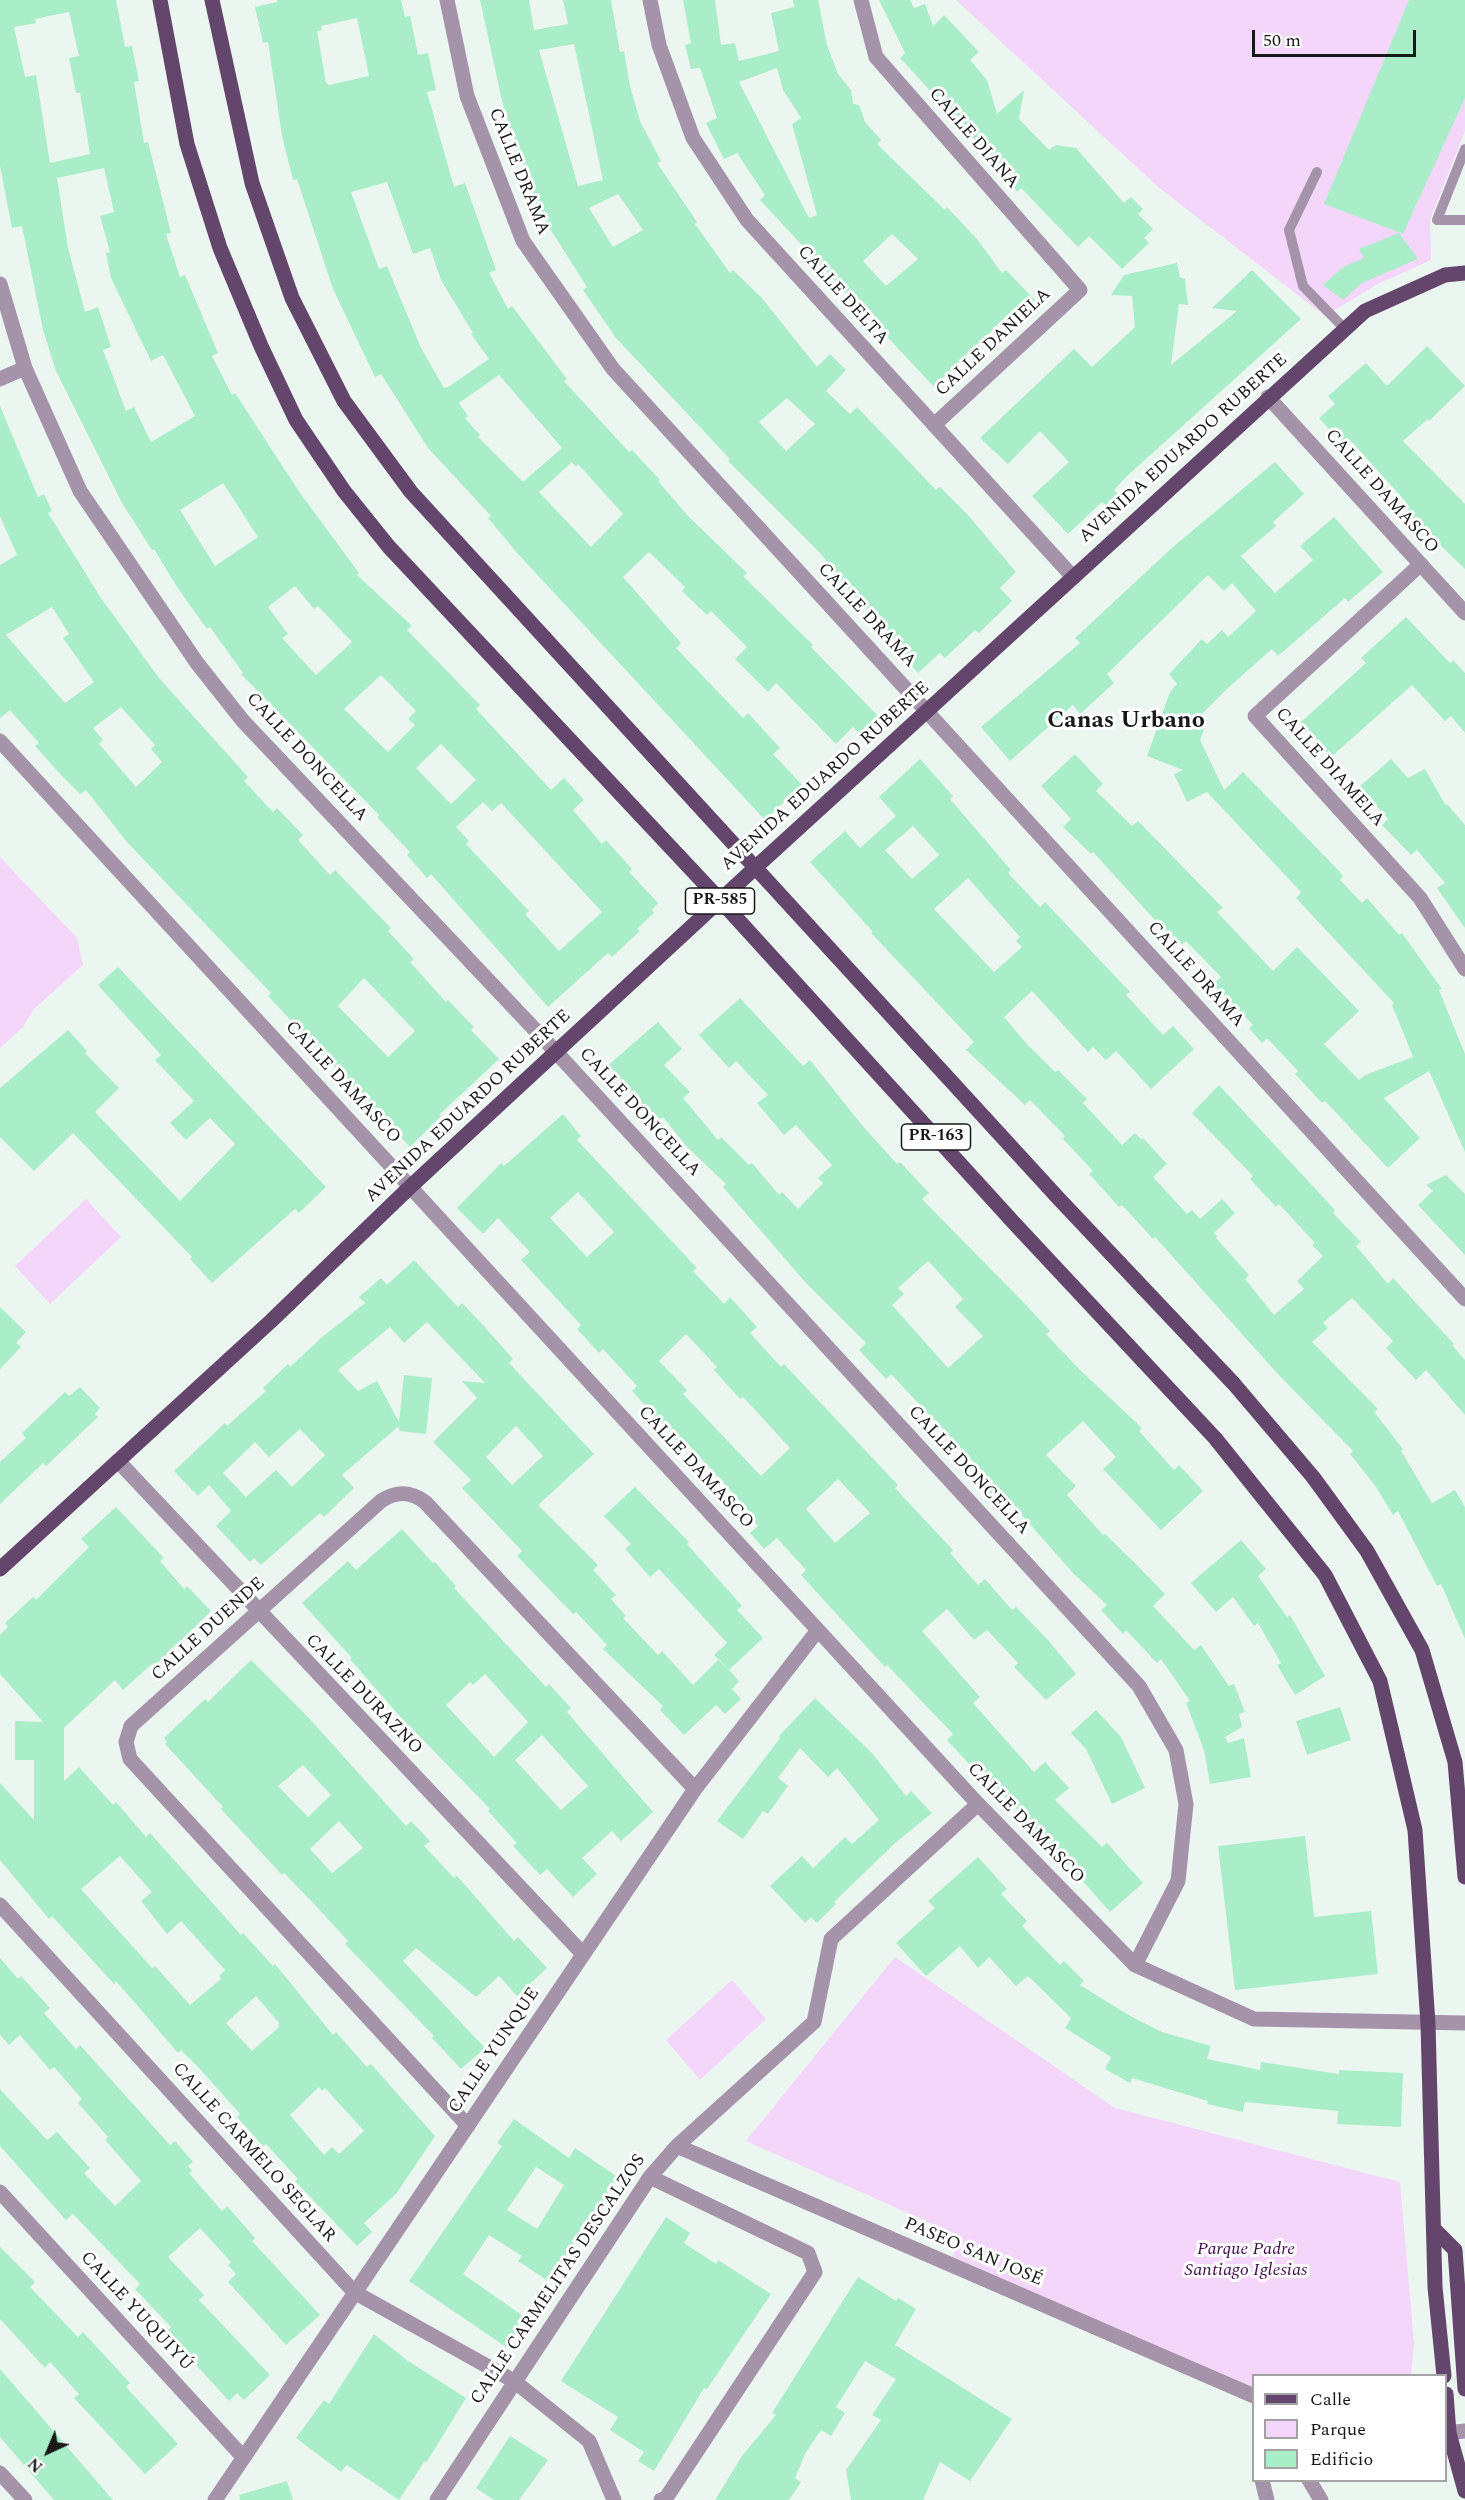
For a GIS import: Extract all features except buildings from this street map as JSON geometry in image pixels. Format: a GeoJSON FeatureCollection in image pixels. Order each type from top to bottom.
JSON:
{"type":"FeatureCollection","features":[{"type":"Feature","properties":{"kind":"main road","name":"PR-163"},"geometry":{"type":"LineString","coordinates":[[160,0],[187,144],[214,227],[261,346],[296,420],[344,491],[389,546],[720,900],[1014,1223],[1215,1438],[1324,1575],[1380,1682],[1415,1830],[1428,2024],[1435,2287],[1444,2374]]}},
{"type":"Feature","properties":{"kind":"main road","name":"PR-163"},"geometry":{"type":"LineString","coordinates":[[212,0],[252,183],[292,298],[344,400],[411,492],[1060,1200],[1234,1384],[1313,1477],[1367,1551],[1422,1650],[1455,1762],[1465,1877]]}},
{"type":"Feature","properties":{"kind":"main road","name":"AVENIDA EDUARDO RUBERTE"},"geometry":{"type":"LineString","coordinates":[[0,1569],[271,1321],[410,1187],[720,900],[1365,311],[1445,275],[1465,273]]}},
{"type":"Feature","properties":{"kind":"main road"},"geometry":{"type":"LineString","coordinates":[[1434,2229],[1455,2250],[1465,2389]]}},
{"type":"Feature","properties":{"kind":"main road"},"geometry":{"type":"LineString","coordinates":[[1447,2433],[1465,2491]]}},
{"type":"Feature","properties":{"kind":"street","name":"CALLE DRAMA"},"geometry":{"type":"LineString","coordinates":[[447,0],[467,96],[523,242],[613,369],[1465,1299]]}},
{"type":"Feature","properties":{"kind":"street","name":"CALLE DELTA"},"geometry":{"type":"LineString","coordinates":[[650,0],[658,45],[693,138],[741,211],[1073,577]]}},
{"type":"Feature","properties":{"kind":"street","name":"CALLE DIANA"},"geometry":{"type":"LineString","coordinates":[[861,0],[876,57],[1080,290]]}},
{"type":"Feature","properties":{"kind":"street","name":"CALLE DONCELLA"},"geometry":{"type":"LineString","coordinates":[[0,284],[25,368],[80,491],[197,663],[243,721],[556,1052],[1139,1686],[1176,1750],[1186,1804],[1178,1881],[1135,1965]]}},
{"type":"Feature","properties":{"kind":"street","name":"CALLE DANIELA"},"geometry":{"type":"LineString","coordinates":[[934,425],[1080,290]]}},
{"type":"Feature","properties":{"kind":"street"},"geometry":{"type":"LineString","coordinates":[[0,379],[25,368]]}},
{"type":"Feature","properties":{"kind":"street","name":"CALLE DAMASCO"},"geometry":{"type":"LineString","coordinates":[[1268,398],[1422,564],[1465,614]]}},
{"type":"Feature","properties":{"kind":"street","name":"CALLE DIAMELA"},"geometry":{"type":"LineString","coordinates":[[1422,564],[1255,716],[1420,898],[1465,969]]}},
{"type":"Feature","properties":{"kind":"street","name":"CALLE DAMASCO"},"geometry":{"type":"LineString","coordinates":[[0,741],[978,1804],[1135,1965],[1254,2019],[1465,2023]]}},
{"type":"Feature","properties":{"kind":"street","name":"CALLE DURAZNO"},"geometry":{"type":"LineString","coordinates":[[118,1461],[257,1612],[583,1954]]}},
{"type":"Feature","properties":{"kind":"street","name":"CALLE DUENDE"},"geometry":{"type":"LineString","coordinates":[[468,2126],[130,1759],[127,1751],[127,1734],[131,1726],[381,1501],[398,1493],[417,1496],[695,1789]]}},
{"type":"Feature","properties":{"kind":"street","name":"CALLE YUNQUE"},"geometry":{"type":"LineString","coordinates":[[215,2500],[695,1789],[818,1630]]}},
{"type":"Feature","properties":{"kind":"street","name":"CALLE CARMELITAS DESCALZOS"},"geometry":{"type":"LineString","coordinates":[[437,2500],[650,2177],[677,2146],[814,2022],[831,1939],[978,1804]]}},
{"type":"Feature","properties":{"kind":"street","name":"CALLE CARMELO SEGLAR"},"geometry":{"type":"LineString","coordinates":[[0,1905],[354,2292],[514,2381],[589,2440],[614,2500]]}},
{"type":"Feature","properties":{"kind":"street","name":"PASEO SAN JOSÉ"},"geometry":{"type":"LineString","coordinates":[[677,2146],[1252,2395]]}},
{"type":"Feature","properties":{"kind":"street"},"geometry":{"type":"LineString","coordinates":[[650,2177],[808,2253],[815,2272],[666,2498],[661,2500]]}},
{"type":"Feature","properties":{"kind":"street","name":"CALLE YUQUIYÚ"},"geometry":{"type":"LineString","coordinates":[[0,2192],[243,2457]]}},
{"type":"Feature","properties":{"kind":"street"},"geometry":{"type":"LineString","coordinates":[[1447,2433],[1465,2431]]}},
{"type":"Feature","properties":{"kind":"street"},"geometry":{"type":"LineString","coordinates":[[0,2473],[25,2500]]}},
{"type":"Feature","properties":{"kind":"street"},"geometry":{"type":"LineString","coordinates":[[1262,2482],[1267,2500]]}},
{"type":"Feature","properties":{"kind":"street"},"geometry":{"type":"LineString","coordinates":[[1310,2482],[1321,2500]]}},
{"type":"Feature","properties":{"kind":"lane"},"geometry":{"type":"LineString","coordinates":[[1465,149],[1437,220],[1465,220]]}},
{"type":"Feature","properties":{"kind":"lane"},"geometry":{"type":"LineString","coordinates":[[1317,172],[1289,230],[1303,285],[1345,329]]}},
{"type":"Feature","properties":{"kind":"green space"},"geometry":{"type":"Polygon","coordinates":[[[956,0],[1465,0],[1465,131],[1430,220],[1431,260],[1376,285],[1325,316],[1158,187],[956,0]]]}},
{"type":"Feature","properties":{"kind":"green space"},"geometry":{"type":"Polygon","coordinates":[[[0,857],[77,938],[83,965],[34,1009],[23,1027],[0,1048],[0,857]]]}},
{"type":"Feature","properties":{"kind":"green space"},"geometry":{"type":"Polygon","coordinates":[[[86,1199],[121,1237],[50,1304],[15,1266],[86,1199]]]}},
{"type":"Feature","properties":{"kind":"green space","name":"Parque Padre Santiago Iglesias"},"geometry":{"type":"Polygon","coordinates":[[[895,1957],[1115,2108],[1400,2182],[1414,2343],[1411,2374],[1252,2374],[1252,2390],[952,2257],[962,2237],[746,2141],[895,1957]]]}},
{"type":"Feature","properties":{"kind":"green space"},"geometry":{"type":"Polygon","coordinates":[[[732,1980],[766,2019],[700,2080],[666,2040],[732,1980]]]}},
{"type":"Feature","properties":{"kind":"district","name":"Canas Urbano"},"geometry":{"type":"Point","coordinates":[1126,722]}}]}
